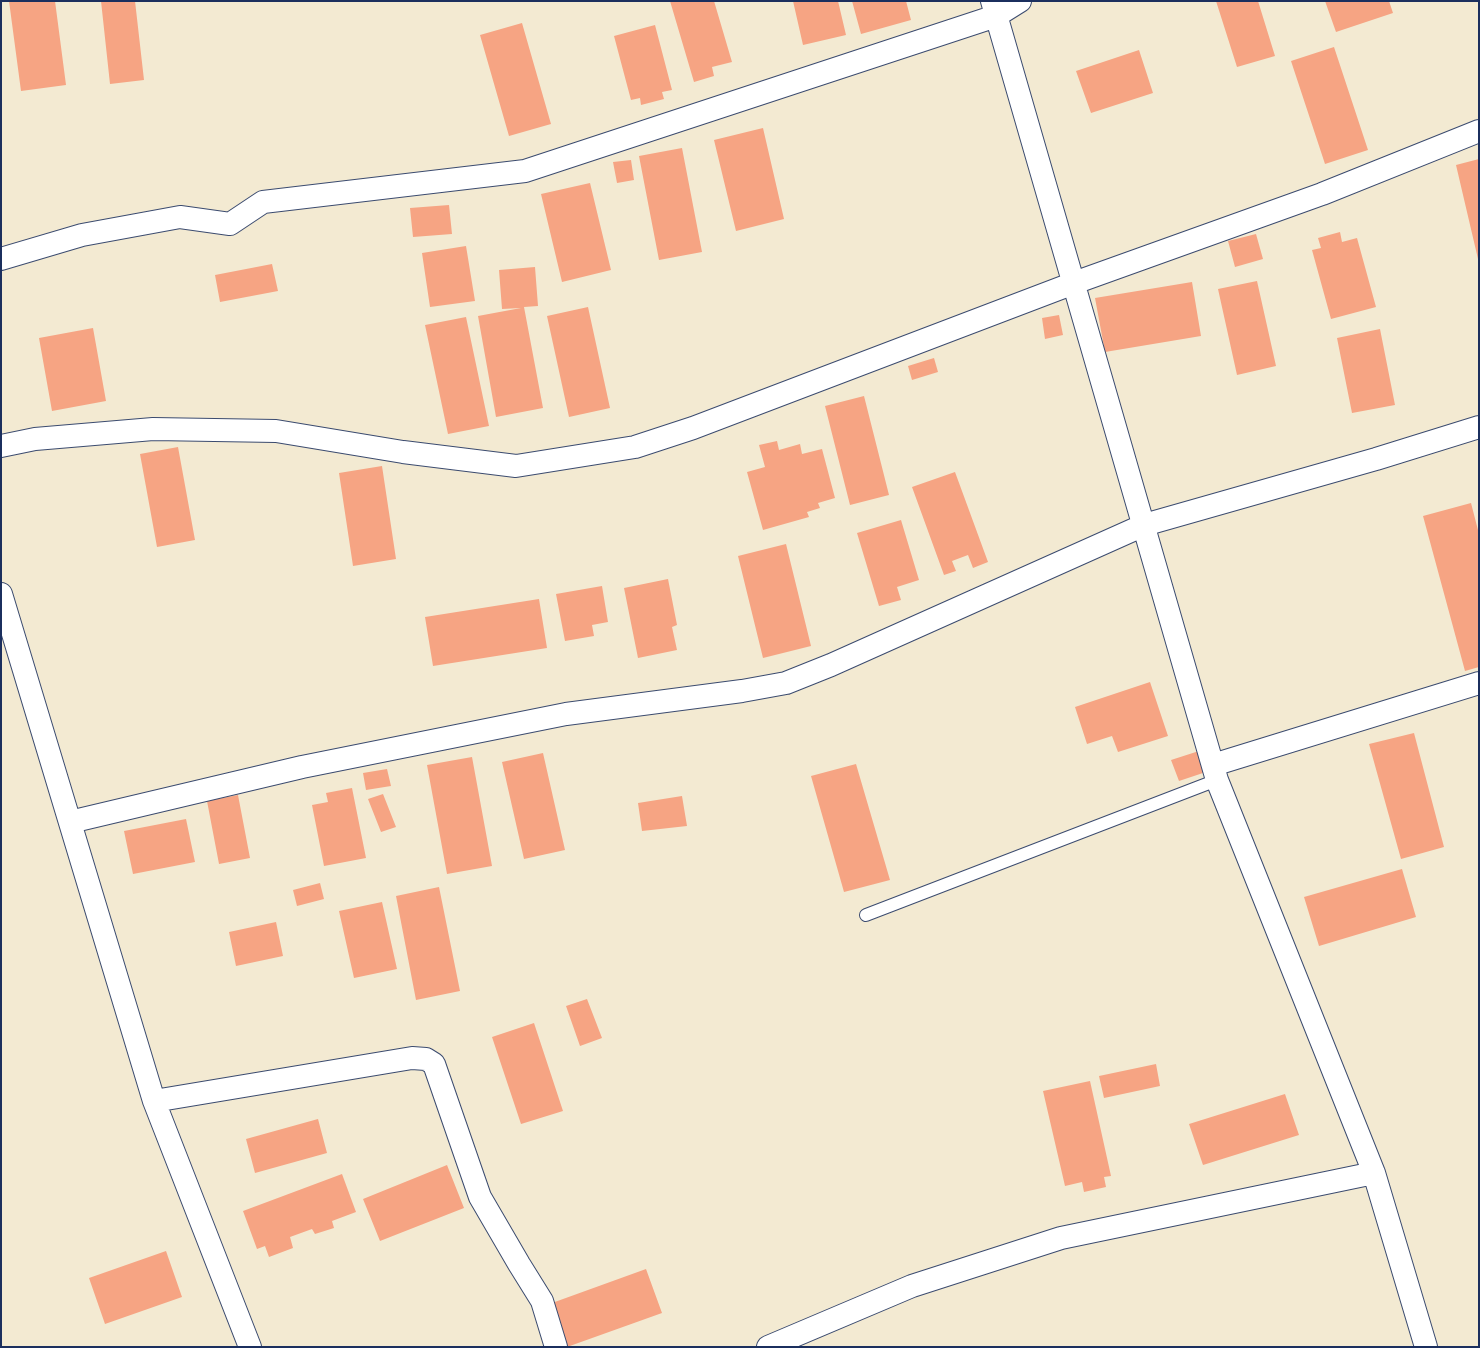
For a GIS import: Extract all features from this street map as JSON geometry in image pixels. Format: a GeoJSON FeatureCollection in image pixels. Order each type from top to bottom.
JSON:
{"type":"FeatureCollection","features":[{"type":"Feature","properties":{"kind":"street"},"geometry":{"type":"LineString","coordinates":[[1,259],[82,235],[180,217],[230,224],[263,202],[525,171],[994,8],[1020,1]]}},
{"type":"Feature","properties":{"kind":"street"},"geometry":{"type":"LineString","coordinates":[[994,8],[1215,772],[1374,1173],[1426,1347]]}},
{"type":"Feature","properties":{"kind":"street"},"geometry":{"type":"LineString","coordinates":[[1,446],[35,439],[153,429],[276,431],[403,452],[516,466],[635,447],[694,428],[1074,283],[1322,194],[1479,131]]}},
{"type":"Feature","properties":{"kind":"street"},"geometry":{"type":"LineString","coordinates":[[70,822],[302,767],[558,716],[742,691],[786,683],[831,665],[1144,525],[1368,461],[1479,427]]}},
{"type":"Feature","properties":{"kind":"street"},"geometry":{"type":"LineString","coordinates":[[1,594],[154,1101],[250,1347]]}},
{"type":"Feature","properties":{"kind":"street"},"geometry":{"type":"LineString","coordinates":[[1215,772],[1479,683]]}},
{"type":"Feature","properties":{"kind":"street"},"geometry":{"type":"LineString","coordinates":[[154,1101],[412,1058],[426,1059],[434,1064],[480,1197],[518,1264],[542,1301],[556,1347]]}},
{"type":"Feature","properties":{"kind":"street"},"geometry":{"type":"LineString","coordinates":[[772,1346],[912,1286],[1061,1238],[1374,1173]]}},
{"type":"Feature","properties":{"kind":"lane"},"geometry":{"type":"LineString","coordinates":[[866,915],[1215,772]]}},
{"type":"Feature","properties":{"kind":"building"},"geometry":{"type":"Polygon","coordinates":[[[9,1],[55,1],[66,85],[21,91],[9,1]]]}},
{"type":"Feature","properties":{"kind":"building"},"geometry":{"type":"Polygon","coordinates":[[[101,1],[135,1],[144,80],[110,84],[101,1]]]}},
{"type":"Feature","properties":{"kind":"building"},"geometry":{"type":"Polygon","coordinates":[[[670,1],[714,1],[732,62],[712,67],[714,76],[694,82],[670,1]]]}},
{"type":"Feature","properties":{"kind":"building"},"geometry":{"type":"Polygon","coordinates":[[[793,1],[838,1],[846,35],[803,45],[793,1]]]}},
{"type":"Feature","properties":{"kind":"building"},"geometry":{"type":"Polygon","coordinates":[[[852,1],[906,1],[911,20],[861,34],[852,1]]]}},
{"type":"Feature","properties":{"kind":"building"},"geometry":{"type":"Polygon","coordinates":[[[1216,1],[1258,1],[1275,56],[1237,67],[1216,1]]]}},
{"type":"Feature","properties":{"kind":"building"},"geometry":{"type":"Polygon","coordinates":[[[1325,1],[1389,1],[1393,13],[1336,32],[1325,1]]]}},
{"type":"Feature","properties":{"kind":"building"},"geometry":{"type":"Polygon","coordinates":[[[522,23],[551,124],[509,136],[480,35],[522,23]]]}},
{"type":"Feature","properties":{"kind":"building"},"geometry":{"type":"Polygon","coordinates":[[[655,25],[672,90],[662,92],[664,99],[641,105],[640,98],[631,100],[614,36],[655,25]]]}},
{"type":"Feature","properties":{"kind":"building"},"geometry":{"type":"Polygon","coordinates":[[[1334,47],[1368,150],[1325,164],[1291,61],[1334,47]]]}},
{"type":"Feature","properties":{"kind":"building"},"geometry":{"type":"Polygon","coordinates":[[[1139,50],[1153,93],[1091,113],[1076,71],[1139,50]]]}},
{"type":"Feature","properties":{"kind":"building"},"geometry":{"type":"Polygon","coordinates":[[[763,128],[784,219],[736,231],[714,140],[763,128]]]}},
{"type":"Feature","properties":{"kind":"building"},"geometry":{"type":"Polygon","coordinates":[[[682,148],[702,252],[659,260],[639,156],[682,148]]]}},
{"type":"Feature","properties":{"kind":"building"},"geometry":{"type":"Polygon","coordinates":[[[1479,159],[1479,259],[1478,259],[1456,165],[1479,159]]]}},
{"type":"Feature","properties":{"kind":"building"},"geometry":{"type":"Polygon","coordinates":[[[631,160],[634,180],[617,183],[613,162],[631,160]]]}},
{"type":"Feature","properties":{"kind":"building"},"geometry":{"type":"Polygon","coordinates":[[[590,183],[611,270],[562,282],[541,194],[590,183]]]}},
{"type":"Feature","properties":{"kind":"building"},"geometry":{"type":"Polygon","coordinates":[[[449,205],[452,234],[413,237],[410,208],[449,205]]]}},
{"type":"Feature","properties":{"kind":"building"},"geometry":{"type":"Polygon","coordinates":[[[1340,232],[1342,242],[1357,238],[1376,307],[1331,319],[1312,250],[1321,248],[1318,238],[1340,232]]]}},
{"type":"Feature","properties":{"kind":"building"},"geometry":{"type":"Polygon","coordinates":[[[1256,234],[1263,259],[1235,267],[1228,241],[1256,234]]]}},
{"type":"Feature","properties":{"kind":"building"},"geometry":{"type":"Polygon","coordinates":[[[466,246],[475,301],[430,307],[422,253],[466,246]]]}},
{"type":"Feature","properties":{"kind":"building"},"geometry":{"type":"Polygon","coordinates":[[[272,264],[278,291],[220,302],[215,275],[272,264]]]}},
{"type":"Feature","properties":{"kind":"building"},"geometry":{"type":"Polygon","coordinates":[[[535,267],[538,306],[524,307],[543,408],[496,417],[478,316],[521,308],[502,309],[499,270],[535,267]]]}},
{"type":"Feature","properties":{"kind":"building"},"geometry":{"type":"Polygon","coordinates":[[[1257,281],[1276,366],[1237,375],[1218,289],[1257,281]]]}},
{"type":"Feature","properties":{"kind":"building"},"geometry":{"type":"Polygon","coordinates":[[[1192,282],[1201,336],[1105,352],[1095,298],[1192,282]]]}},
{"type":"Feature","properties":{"kind":"building"},"geometry":{"type":"Polygon","coordinates":[[[588,307],[610,408],[569,417],[547,316],[588,307]]]}},
{"type":"Feature","properties":{"kind":"building"},"geometry":{"type":"Polygon","coordinates":[[[1059,315],[1063,335],[1045,339],[1042,318],[1059,315]]]}},
{"type":"Feature","properties":{"kind":"building"},"geometry":{"type":"Polygon","coordinates":[[[466,317],[489,426],[448,434],[425,325],[466,317]]]}},
{"type":"Feature","properties":{"kind":"building"},"geometry":{"type":"Polygon","coordinates":[[[93,328],[106,401],[52,411],[39,338],[93,328]]]}},
{"type":"Feature","properties":{"kind":"building"},"geometry":{"type":"Polygon","coordinates":[[[1380,329],[1395,405],[1352,413],[1337,338],[1380,329]]]}},
{"type":"Feature","properties":{"kind":"building"},"geometry":{"type":"Polygon","coordinates":[[[934,358],[938,372],[912,380],[908,366],[934,358]]]}},
{"type":"Feature","properties":{"kind":"building"},"geometry":{"type":"Polygon","coordinates":[[[864,396],[889,495],[850,505],[825,406],[864,396]]]}},
{"type":"Feature","properties":{"kind":"building"},"geometry":{"type":"Polygon","coordinates":[[[777,441],[779,450],[800,444],[802,454],[822,449],[835,498],[818,503],[820,508],[807,512],[809,517],[763,530],[747,472],[765,467],[759,445],[777,441]]]}},
{"type":"Feature","properties":{"kind":"building"},"geometry":{"type":"Polygon","coordinates":[[[178,447],[195,540],[157,547],[140,454],[178,447]]]}},
{"type":"Feature","properties":{"kind":"building"},"geometry":{"type":"Polygon","coordinates":[[[382,466],[396,559],[353,566],[339,473],[382,466]]]}},
{"type":"Feature","properties":{"kind":"building"},"geometry":{"type":"Polygon","coordinates":[[[955,472],[988,562],[973,568],[968,555],[952,561],[956,571],[944,575],[912,487],[955,472]]]}},
{"type":"Feature","properties":{"kind":"building"},"geometry":{"type":"Polygon","coordinates":[[[1471,503],[1479,534],[1479,667],[1465,671],[1423,516],[1471,503]]]}},
{"type":"Feature","properties":{"kind":"building"},"geometry":{"type":"Polygon","coordinates":[[[901,520],[919,580],[897,587],[901,600],[879,606],[857,533],[901,520]]]}},
{"type":"Feature","properties":{"kind":"building"},"geometry":{"type":"Polygon","coordinates":[[[786,544],[811,646],[763,658],[738,556],[786,544]]]}},
{"type":"Feature","properties":{"kind":"building"},"geometry":{"type":"Polygon","coordinates":[[[668,579],[677,625],[672,627],[677,650],[638,658],[624,588],[668,579]]]}},
{"type":"Feature","properties":{"kind":"building"},"geometry":{"type":"Polygon","coordinates":[[[602,586],[608,622],[592,625],[594,636],[565,641],[556,594],[602,586]]]}},
{"type":"Feature","properties":{"kind":"building"},"geometry":{"type":"Polygon","coordinates":[[[539,599],[547,648],[433,666],[425,617],[539,599]]]}},
{"type":"Feature","properties":{"kind":"building"},"geometry":{"type":"Polygon","coordinates":[[[1150,682],[1168,736],[1118,752],[1112,736],[1087,744],[1075,707],[1150,682]]]}},
{"type":"Feature","properties":{"kind":"building"},"geometry":{"type":"Polygon","coordinates":[[[1414,733],[1444,847],[1401,859],[1369,744],[1414,733]]]}},
{"type":"Feature","properties":{"kind":"building"},"geometry":{"type":"Polygon","coordinates":[[[1199,751],[1206,772],[1179,781],[1171,760],[1199,751]]]}},
{"type":"Feature","properties":{"kind":"building"},"geometry":{"type":"Polygon","coordinates":[[[543,753],[565,850],[524,859],[502,762],[543,753]]]}},
{"type":"Feature","properties":{"kind":"building"},"geometry":{"type":"Polygon","coordinates":[[[472,757],[492,866],[447,874],[427,765],[472,757]]]}},
{"type":"Feature","properties":{"kind":"building"},"geometry":{"type":"Polygon","coordinates":[[[856,764],[890,880],[844,892],[811,776],[856,764]]]}},
{"type":"Feature","properties":{"kind":"building"},"geometry":{"type":"Polygon","coordinates":[[[387,769],[391,786],[366,790],[363,773],[387,769]]]}},
{"type":"Feature","properties":{"kind":"building"},"geometry":{"type":"Polygon","coordinates":[[[352,788],[366,858],[324,866],[312,805],[328,802],[326,793],[352,788]]]}},
{"type":"Feature","properties":{"kind":"building"},"geometry":{"type":"Polygon","coordinates":[[[383,794],[396,827],[381,832],[368,799],[383,794]]]}},
{"type":"Feature","properties":{"kind":"building"},"geometry":{"type":"Polygon","coordinates":[[[238,795],[250,858],[219,864],[207,801],[238,795]]]}},
{"type":"Feature","properties":{"kind":"building"},"geometry":{"type":"Polygon","coordinates":[[[682,796],[687,826],[642,831],[638,803],[682,796]]]}},
{"type":"Feature","properties":{"kind":"building"},"geometry":{"type":"Polygon","coordinates":[[[186,819],[195,862],[133,874],[124,831],[186,819]]]}},
{"type":"Feature","properties":{"kind":"building"},"geometry":{"type":"Polygon","coordinates":[[[1402,869],[1416,917],[1319,946],[1304,897],[1402,869]]]}},
{"type":"Feature","properties":{"kind":"building"},"geometry":{"type":"Polygon","coordinates":[[[320,883],[324,899],[297,906],[293,890],[320,883]]]}},
{"type":"Feature","properties":{"kind":"building"},"geometry":{"type":"Polygon","coordinates":[[[439,887],[460,991],[416,1000],[396,896],[439,887]]]}},
{"type":"Feature","properties":{"kind":"building"},"geometry":{"type":"Polygon","coordinates":[[[382,902],[397,969],[354,978],[339,911],[382,902]]]}},
{"type":"Feature","properties":{"kind":"building"},"geometry":{"type":"Polygon","coordinates":[[[276,922],[283,956],[236,966],[229,932],[276,922]]]}},
{"type":"Feature","properties":{"kind":"building"},"geometry":{"type":"Polygon","coordinates":[[[587,999],[602,1038],[580,1046],[566,1006],[587,999]]]}},
{"type":"Feature","properties":{"kind":"building"},"geometry":{"type":"Polygon","coordinates":[[[534,1023],[563,1111],[521,1124],[492,1037],[534,1023]]]}},
{"type":"Feature","properties":{"kind":"building"},"geometry":{"type":"Polygon","coordinates":[[[1156,1064],[1160,1086],[1104,1098],[1099,1076],[1156,1064]]]}},
{"type":"Feature","properties":{"kind":"building"},"geometry":{"type":"Polygon","coordinates":[[[1090,1081],[1111,1176],[1104,1177],[1106,1187],[1084,1192],[1082,1182],[1065,1186],[1043,1091],[1090,1081]]]}},
{"type":"Feature","properties":{"kind":"building"},"geometry":{"type":"Polygon","coordinates":[[[1285,1094],[1299,1135],[1203,1165],[1189,1124],[1285,1094]]]}},
{"type":"Feature","properties":{"kind":"building"},"geometry":{"type":"Polygon","coordinates":[[[318,1119],[327,1153],[255,1173],[246,1139],[318,1119]]]}},
{"type":"Feature","properties":{"kind":"building"},"geometry":{"type":"Polygon","coordinates":[[[447,1165],[464,1208],[380,1241],[363,1199],[447,1165]]]}},
{"type":"Feature","properties":{"kind":"building"},"geometry":{"type":"Polygon","coordinates":[[[342,1174],[356,1212],[332,1221],[334,1228],[315,1234],[312,1229],[290,1237],[293,1248],[269,1257],[265,1246],[257,1249],[243,1211],[342,1174]]]}},
{"type":"Feature","properties":{"kind":"building"},"geometry":{"type":"Polygon","coordinates":[[[166,1251],[182,1297],[105,1324],[89,1278],[166,1251]]]}},
{"type":"Feature","properties":{"kind":"building"},"geometry":{"type":"Polygon","coordinates":[[[646,1269],[662,1313],[567,1347],[552,1303],[646,1269]]]}}]}
